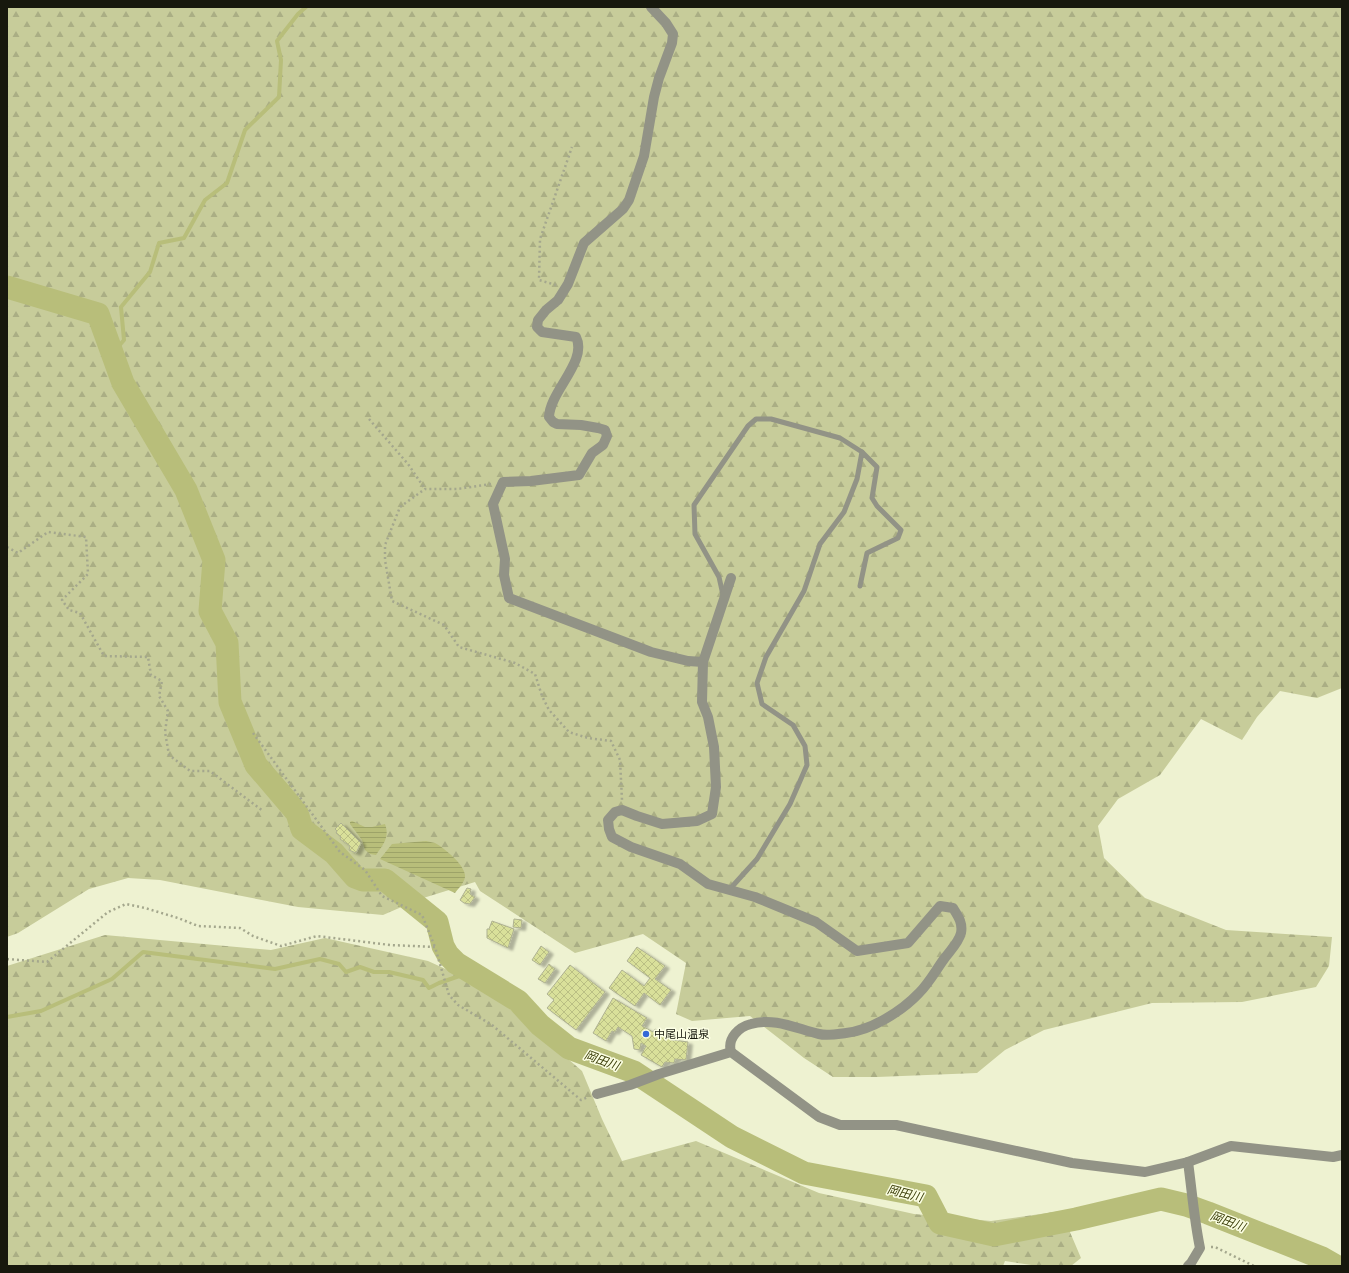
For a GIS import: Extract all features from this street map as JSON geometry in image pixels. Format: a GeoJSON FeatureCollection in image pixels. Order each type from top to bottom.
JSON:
{"type":"FeatureCollection","features":[{"type":"Feature","properties":{"kind":"street"},"geometry":{"type":"LineString","coordinates":[[651,7],[666,23],[672,34],[669,52],[659,78],[654,97],[644,156],[629,200],[623,209],[584,243],[566,288],[558,300],[546,310],[538,320],[537,327],[542,332],[576,337],[579,342],[579,350],[571,370],[550,405],[549,417],[553,422],[558,424],[581,425],[605,430],[607,436],[603,445],[592,453],[579,475],[531,481],[503,482],[493,504],[505,559],[504,575],[509,598],[651,652],[688,661],[703,662]]}},
{"type":"Feature","properties":{"kind":"street"},"geometry":{"type":"LineString","coordinates":[[731,578],[703,662],[702,702],[708,717],[714,747],[716,787],[712,814],[697,821],[662,824],[622,810],[615,812],[608,820],[608,829],[612,836],[631,847],[680,864],[708,884],[754,897],[816,922],[857,951],[908,943],[940,906],[953,908],[961,920],[961,933],[920,992],[909,1002],[879,1023],[848,1033],[821,1034],[773,1021],[752,1023],[743,1027],[733,1036],[730,1048],[731,1052],[819,1117],[840,1125],[896,1125],[1072,1163],[1145,1172],[1188,1162],[1231,1146],[1333,1157],[1342,1155]]}},
{"type":"Feature","properties":{"kind":"street"},"geometry":{"type":"LineString","coordinates":[[597,1094],[630,1085],[659,1074],[731,1052]]}},
{"type":"Feature","properties":{"kind":"street"},"geometry":{"type":"LineString","coordinates":[[1188,1162],[1193,1197],[1194,1222],[1200,1248],[1188,1266]]}},
{"type":"Feature","properties":{"kind":"lane"},"geometry":{"type":"LineString","coordinates":[[724,599],[719,577],[695,534],[694,505],[748,426],[756,419],[771,419],[840,438],[862,452],[877,467],[872,498],[877,506],[901,530],[898,538],[867,553],[860,586]]}},
{"type":"Feature","properties":{"kind":"lane"},"geometry":{"type":"LineString","coordinates":[[729,890],[757,858],[790,804],[807,765],[805,746],[793,725],[762,704],[757,683],[766,657],[804,591],[820,544],[844,512],[856,479],[862,452]]}},
{"type":"Feature","properties":{"kind":"path"},"geometry":{"type":"LineString","coordinates":[[566,288],[539,280],[540,239],[572,147]]}},
{"type":"Feature","properties":{"kind":"path"},"geometry":{"type":"LineString","coordinates":[[369,419],[408,464],[425,489]]}},
{"type":"Feature","properties":{"kind":"path"},"geometry":{"type":"LineString","coordinates":[[503,482],[457,489],[425,489],[400,507],[385,546],[385,560],[392,601],[444,625],[459,647],[515,662],[535,674],[542,696],[549,710],[569,732],[588,738],[611,741],[620,760],[622,810]]}},
{"type":"Feature","properties":{"kind":"path"},"geometry":{"type":"LineString","coordinates":[[7,547],[18,553],[48,532],[86,537],[88,574],[62,600],[69,610],[80,612],[104,656],[148,657],[151,675],[162,682],[159,696],[168,711],[165,732],[169,755],[190,772],[210,771],[263,812]]}},
{"type":"Feature","properties":{"kind":"path"},"geometry":{"type":"LineString","coordinates":[[253,733],[340,852],[365,870],[382,896],[422,915],[435,947],[448,995],[458,1005],[492,1025],[581,1100],[597,1094]]}},
{"type":"Feature","properties":{"kind":"path"},"geometry":{"type":"LineString","coordinates":[[7,959],[47,962],[108,912],[126,904],[178,918],[198,926],[240,928],[253,936],[281,946],[317,936],[390,945],[435,947]]}},
{"type":"Feature","properties":{"kind":"path"},"geometry":{"type":"LineString","coordinates":[[1200,1248],[1215,1247],[1254,1266]]}},
{"type":"Feature","properties":{"kind":"green space"},"geometry":{"type":"Polygon","coordinates":[[[7,7],[1342,7],[1342,688],[1317,698],[1280,691],[1257,717],[1242,740],[1201,719],[1160,775],[1118,799],[1098,826],[1104,858],[1145,898],[1226,930],[1332,937],[1329,966],[1316,987],[1242,1002],[1152,1003],[1044,1030],[1005,1050],[977,1073],[877,1077],[833,1077],[804,1058],[750,1016],[692,1021],[676,1014],[686,963],[643,934],[575,953],[480,891],[475,882],[420,899],[383,915],[298,907],[160,880],[128,878],[89,889],[18,933],[7,937],[7,7]]]}},
{"type":"Feature","properties":{"kind":"green space"},"geometry":{"type":"Polygon","coordinates":[[[105,935],[271,950],[325,938],[428,961],[483,986],[582,1071],[602,1119],[622,1161],[696,1141],[819,1193],[914,1214],[991,1221],[1061,1211],[1081,1258],[1071,1266],[1038,1266],[1005,1261],[1003,1266],[7,1266],[7,966],[105,935]]]}},
{"type":"Feature","properties":{"kind":"shaded area"},"geometry":{"type":"Polygon","coordinates":[[[352,821],[365,827],[385,824],[387,833],[386,837],[376,855],[370,854],[365,850],[362,840],[350,824],[352,821]]]}},
{"type":"Feature","properties":{"kind":"shaded area"},"geometry":{"type":"Polygon","coordinates":[[[426,841],[435,843],[443,849],[457,861],[464,871],[465,877],[462,885],[455,893],[380,859],[392,844],[426,841]]]}},
{"type":"Feature","properties":{"kind":"building"},"geometry":{"type":"Polygon","coordinates":[[[341,823],[361,843],[356,853],[349,850],[350,846],[340,839],[341,837],[336,833],[337,831],[335,829],[341,823]]]}},
{"type":"Feature","properties":{"kind":"building"},"geometry":{"type":"Polygon","coordinates":[[[467,888],[471,889],[470,894],[475,897],[470,904],[464,903],[460,900],[467,888]]]}},
{"type":"Feature","properties":{"kind":"building"},"geometry":{"type":"Polygon","coordinates":[[[514,919],[522,920],[521,928],[513,927],[514,919]]]}},
{"type":"Feature","properties":{"kind":"building"},"geometry":{"type":"Polygon","coordinates":[[[492,921],[514,929],[508,948],[487,938],[487,929],[489,929],[492,921]]]}},
{"type":"Feature","properties":{"kind":"building"},"geometry":{"type":"Polygon","coordinates":[[[541,946],[549,952],[540,965],[532,960],[541,946]]]}},
{"type":"Feature","properties":{"kind":"building"},"geometry":{"type":"Polygon","coordinates":[[[637,947],[665,966],[655,979],[671,990],[660,1005],[644,993],[635,1006],[609,988],[622,970],[644,986],[650,978],[627,961],[637,947]]]}},
{"type":"Feature","properties":{"kind":"building"},"geometry":{"type":"Polygon","coordinates":[[[549,964],[555,969],[545,983],[538,979],[549,964]]]}},
{"type":"Feature","properties":{"kind":"building"},"geometry":{"type":"Polygon","coordinates":[[[570,965],[605,992],[576,1030],[547,1008],[554,1000],[547,994],[570,965]]]}},
{"type":"Feature","properties":{"kind":"building"},"geometry":{"type":"Polygon","coordinates":[[[613,998],[647,1018],[642,1026],[653,1032],[655,1029],[673,1040],[688,1042],[686,1060],[675,1059],[674,1063],[665,1062],[662,1067],[641,1055],[646,1046],[641,1043],[640,1050],[634,1049],[632,1036],[618,1027],[615,1032],[612,1031],[606,1041],[593,1033],[613,998]]]}},
{"type":"Feature","properties":{"kind":"waterway"},"geometry":{"type":"LineString","coordinates":[[112,354],[124,340],[121,307],[150,272],[159,243],[184,238],[205,200],[227,183],[245,130],[279,97],[281,60],[277,41],[298,14],[306,7]]}},
{"type":"Feature","properties":{"kind":"waterway","name":"岡田川"},"geometry":{"type":"LineString","coordinates":[[7,287],[98,314],[123,383],[186,490],[214,560],[210,611],[227,643],[230,702],[256,765],[297,813],[302,829],[334,853],[355,877],[363,880],[385,880],[437,922],[443,946],[448,955],[456,963],[518,1001],[540,1025],[569,1048],[634,1072],[732,1137],[804,1173],[926,1196],[940,1223],[994,1235],[1076,1219],[1161,1199],[1186,1205],[1208,1213],[1322,1258],[1336,1266]]}},
{"type":"Feature","properties":{"kind":"waterway"},"geometry":{"type":"LineString","coordinates":[[7,1017],[41,1011],[112,979],[143,952],[275,969],[320,959],[339,964],[346,972],[360,967],[374,972],[389,972],[423,980],[429,988],[471,972]]}},
{"type":"Feature","properties":{"kind":"place","name":"中尾山温泉"},"geometry":{"type":"Point","coordinates":[646,1034]}}]}
